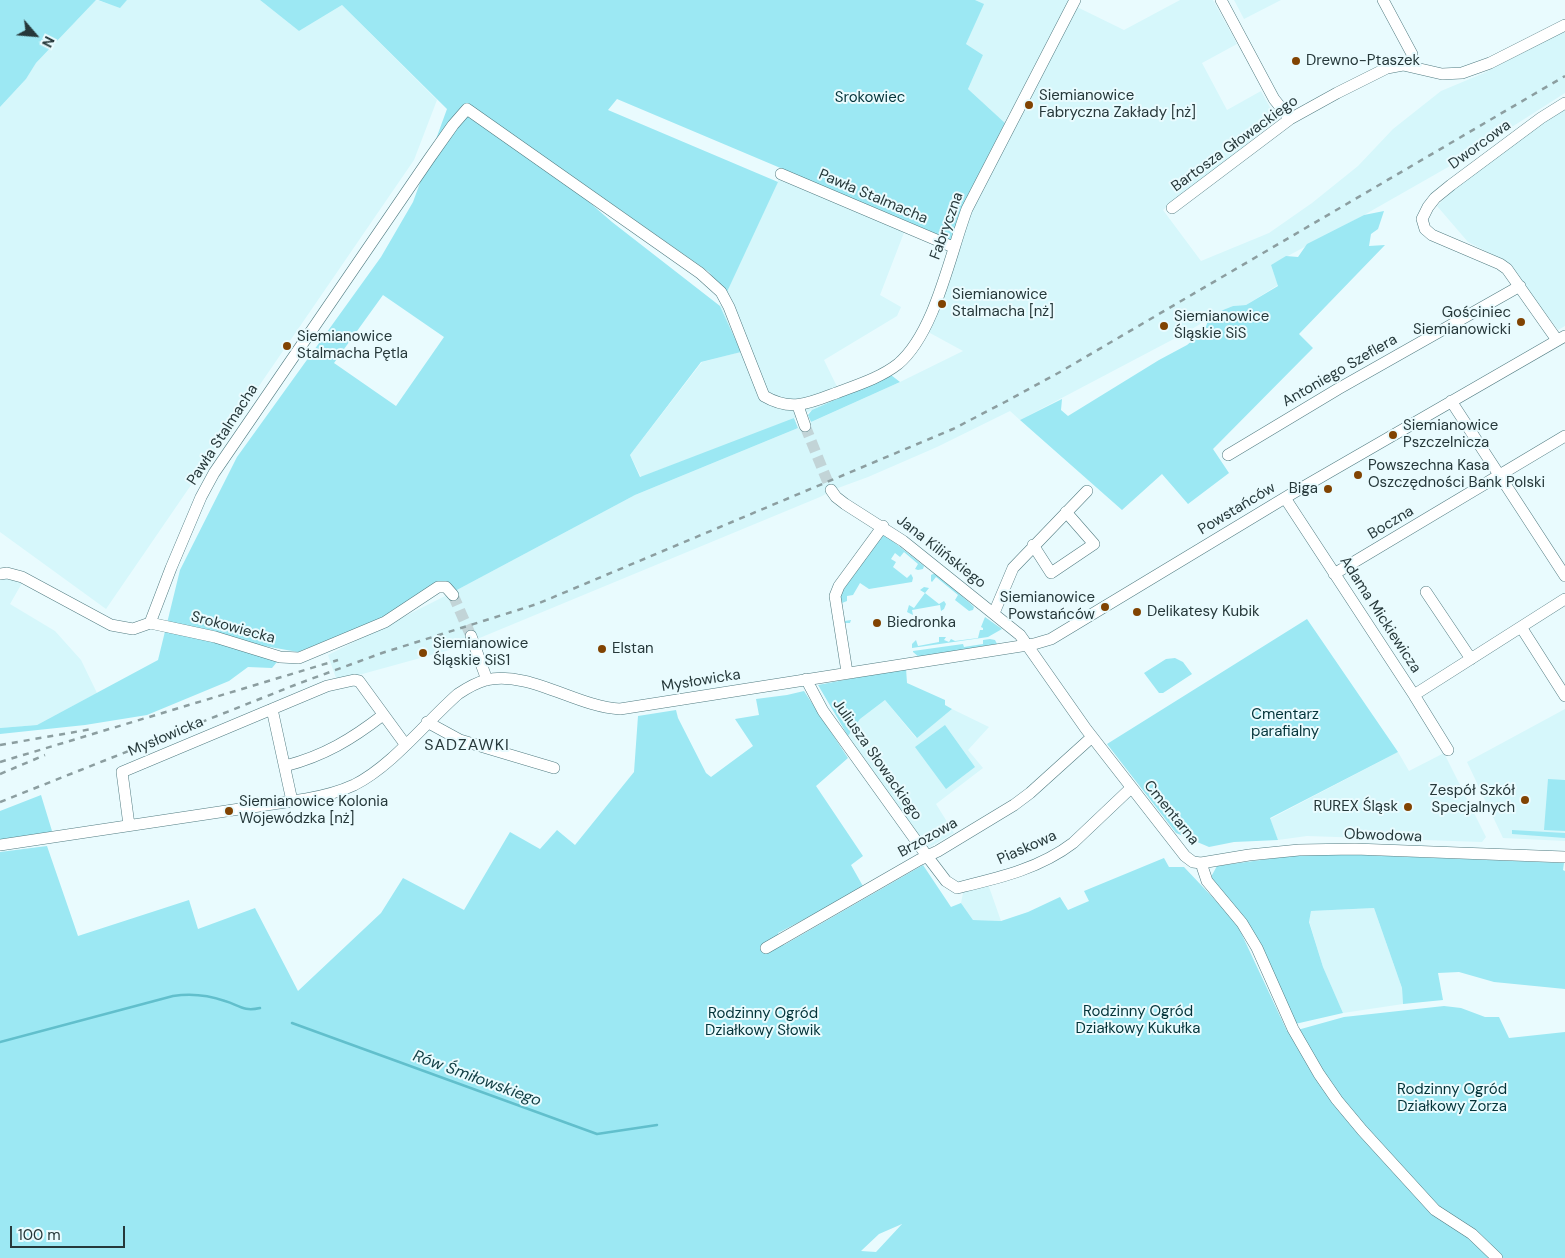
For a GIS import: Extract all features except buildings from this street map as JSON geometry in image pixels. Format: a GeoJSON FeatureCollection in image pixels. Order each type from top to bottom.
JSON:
{"type":"FeatureCollection","features":[{"type":"Feature","properties":{"kind":"street","name":"Fabryczna"},"geometry":{"type":"LineString","coordinates":[[798,406],[873,378],[898,364],[912,348],[942,289],[953,247],[977,188],[1075,0]]}},
{"type":"Feature","properties":{"kind":"street"},"geometry":{"type":"LineString","coordinates":[[1221,0],[1274,99],[1290,119]]}},
{"type":"Feature","properties":{"kind":"street"},"geometry":{"type":"LineString","coordinates":[[1383,0],[1412,54],[1411,66]]}},
{"type":"Feature","properties":{"kind":"street","name":"Bartosza Głowackiego"},"geometry":{"type":"LineString","coordinates":[[1172,208],[1290,119],[1387,68],[1403,64],[1442,74],[1462,73],[1490,63],[1565,25]]}},
{"type":"Feature","properties":{"kind":"street","name":"Dworcowa"},"geometry":{"type":"LineString","coordinates":[[1520,286],[1507,269],[1500,264],[1432,235],[1425,229],[1422,220],[1435,198],[1451,184],[1541,118],[1565,104]]}},
{"type":"Feature","properties":{"kind":"street","name":"Pawła Stalmacha"},"geometry":{"type":"LineString","coordinates":[[150,623],[201,497],[236,438],[434,152],[467,109],[700,273],[721,292],[729,307],[764,396],[771,400],[798,406]]}},
{"type":"Feature","properties":{"kind":"street","name":"Pawła Stalmacha"},"geometry":{"type":"LineString","coordinates":[[781,174],[953,247]]}},
{"type":"Feature","properties":{"kind":"street"},"geometry":{"type":"LineString","coordinates":[[1520,286],[1561,338]]}},
{"type":"Feature","properties":{"kind":"street","name":"Antoniego Szeflera"},"geometry":{"type":"LineString","coordinates":[[1228,455],[1338,389],[1520,286]]}},
{"type":"Feature","properties":{"kind":"street","name":"Powstańców"},"geometry":{"type":"LineString","coordinates":[[1027,645],[1051,639],[1062,633],[1285,498],[1561,338]]}},
{"type":"Feature","properties":{"kind":"street"},"geometry":{"type":"LineString","coordinates":[[1450,401],[1565,576]]}},
{"type":"Feature","properties":{"kind":"street"},"geometry":{"type":"LineString","coordinates":[[798,406],[805,426]]}},
{"type":"Feature","properties":{"kind":"street","name":"Boczna"},"geometry":{"type":"LineString","coordinates":[[1334,574],[1565,436]]}},
{"type":"Feature","properties":{"kind":"street","name":"Jana Kilińskiego"},"geometry":{"type":"LineString","coordinates":[[831,490],[845,504],[883,526],[994,613],[1020,635],[1027,645]]}},
{"type":"Feature","properties":{"kind":"street"},"geometry":{"type":"LineString","coordinates":[[994,613],[1013,568],[1087,491]]}},
{"type":"Feature","properties":{"kind":"street","name":"Adama Mickiewicza"},"geometry":{"type":"LineString","coordinates":[[1285,498],[1448,750]]}},
{"type":"Feature","properties":{"kind":"street"},"geometry":{"type":"LineString","coordinates":[[1034,545],[1051,573],[1094,544],[1066,512]]}},
{"type":"Feature","properties":{"kind":"street"},"geometry":{"type":"LineString","coordinates":[[847,672],[835,596],[839,586],[883,526]]}},
{"type":"Feature","properties":{"kind":"street","name":"Srokowiecka"},"geometry":{"type":"LineString","coordinates":[[0,574],[7,573],[22,577],[111,625],[133,629],[150,623],[215,637],[280,657],[299,658],[385,622],[438,587],[446,587],[453,594]]}},
{"type":"Feature","properties":{"kind":"street"},"geometry":{"type":"LineString","coordinates":[[1426,592],[1471,659]]}},
{"type":"Feature","properties":{"kind":"street"},"geometry":{"type":"LineString","coordinates":[[1414,695],[1565,599]]}},
{"type":"Feature","properties":{"kind":"street"},"geometry":{"type":"LineString","coordinates":[[1521,627],[1565,696]]}},
{"type":"Feature","properties":{"kind":"street"},"geometry":{"type":"LineString","coordinates":[[471,636],[487,680]]}},
{"type":"Feature","properties":{"kind":"street","name":"Mysłowicka"},"geometry":{"type":"LineString","coordinates":[[0,845],[327,795],[354,785],[384,764],[458,694],[487,680],[499,679],[522,682],[601,706],[620,709],[1027,645]]}},
{"type":"Feature","properties":{"kind":"street","name":"Cmentarna"},"geometry":{"type":"LineString","coordinates":[[1027,645],[1131,788],[1185,856],[1193,862],[1200,863],[1208,881],[1242,923],[1257,948],[1293,1029],[1319,1074],[1362,1130],[1435,1210],[1472,1234],[1497,1258]]}},
{"type":"Feature","properties":{"kind":"street","name":"Juliusza Słowackiego"},"geometry":{"type":"LineString","coordinates":[[806,679],[826,716],[927,856]]}},
{"type":"Feature","properties":{"kind":"street","name":"Mysłowicka"},"geometry":{"type":"LineString","coordinates":[[129,825],[122,772],[328,686],[354,680],[359,681],[405,744]]}},
{"type":"Feature","properties":{"kind":"street"},"geometry":{"type":"LineString","coordinates":[[272,710],[292,801]]}},
{"type":"Feature","properties":{"kind":"street"},"geometry":{"type":"LineString","coordinates":[[285,766],[317,756],[356,736],[384,715]]}},
{"type":"Feature","properties":{"kind":"street"},"geometry":{"type":"LineString","coordinates":[[427,722],[460,740],[554,768]]}},
{"type":"Feature","properties":{"kind":"street","name":"Brzozowa"},"geometry":{"type":"LineString","coordinates":[[766,948],[1014,805],[1030,793],[1092,736]]}},
{"type":"Feature","properties":{"kind":"street","name":"Piaskowa"},"geometry":{"type":"LineString","coordinates":[[927,856],[946,881],[957,888],[1023,870],[1057,854],[1073,843],[1131,788]]}},
{"type":"Feature","properties":{"kind":"street","name":"Obwodowa"},"geometry":{"type":"LineString","coordinates":[[1200,863],[1249,855],[1299,850],[1355,849],[1565,857]]}},
{"type":"Feature","properties":{"kind":"shaded area"},"geometry":{"type":"Polygon","coordinates":[[[96,0],[120,7],[127,0],[260,0],[299,31],[342,5],[437,100],[414,160],[106,609],[0,532],[0,107],[26,79],[36,63],[96,0]]]}},
{"type":"Feature","properties":{"kind":"shaded area"},"geometry":{"type":"Polygon","coordinates":[[[975,0],[1069,0],[1005,123],[968,89],[983,55],[966,44],[983,4],[975,0]]]}},
{"type":"Feature","properties":{"kind":"shaded area"},"geometry":{"type":"Polygon","coordinates":[[[1180,0],[1213,0],[1237,44],[1202,63],[1227,110],[1261,91],[1277,120],[1163,210],[1201,261],[1269,233],[1312,203],[1358,166],[1393,129],[1441,91],[1484,73],[1565,30],[1565,93],[1457,162],[1271,265],[1278,285],[1246,305],[1233,306],[1223,310],[1187,332],[1020,420],[1010,411],[937,447],[868,477],[453,649],[337,681],[328,655],[455,591],[635,495],[798,428],[963,351],[919,327],[979,192],[1077,7],[1124,30],[1180,0]]]}},
{"type":"Feature","properties":{"kind":"shaded area"},"geometry":{"type":"Polygon","coordinates":[[[1234,0],[1281,0],[1244,19],[1234,0]]]}},
{"type":"Feature","properties":{"kind":"shaded area"},"geometry":{"type":"Polygon","coordinates":[[[1565,107],[1565,326],[1558,330],[1507,262],[1468,242],[1437,206],[1452,191],[1542,122],[1565,107]]]}},
{"type":"Feature","properties":{"kind":"shaded area"},"geometry":{"type":"Polygon","coordinates":[[[781,174],[905,230],[880,295],[901,307],[897,316],[824,360],[842,397],[783,423],[641,477],[630,455],[702,362],[740,352],[720,306],[781,174]]]}},
{"type":"Feature","properties":{"kind":"shaded area"},"geometry":{"type":"Polygon","coordinates":[[[0,579],[14,579],[22,583],[10,604],[55,631],[81,660],[97,693],[37,725],[0,728],[0,579]]]}},
{"type":"Feature","properties":{"kind":"shaded area"},"geometry":{"type":"Polygon","coordinates":[[[885,700],[916,738],[952,709],[989,727],[968,750],[983,768],[936,804],[954,833],[928,848],[848,736],[860,719],[885,700]]]}},
{"type":"Feature","properties":{"kind":"shaded area","name":"Zespół Szkół Specjalnych"},"geometry":{"type":"Polygon","coordinates":[[[1565,709],[1565,841],[1503,838],[1467,762],[1565,709]]]}},
{"type":"Feature","properties":{"kind":"shaded area"},"geometry":{"type":"Polygon","coordinates":[[[1398,752],[1409,771],[1444,753],[1486,837],[1482,842],[1307,836],[1278,840],[1270,819],[1398,752]]]}},
{"type":"Feature","properties":{"kind":"shaded area"},"geometry":{"type":"Polygon","coordinates":[[[988,884],[1001,921],[973,920],[961,903],[964,888],[988,884]]]}},
{"type":"Feature","properties":{"kind":"shaded area"},"geometry":{"type":"Polygon","coordinates":[[[1374,908],[1402,988],[1403,1004],[1343,1013],[1323,967],[1309,921],[1311,911],[1374,908]]]}},
{"type":"Feature","properties":{"kind":"green space"},"geometry":{"type":"Polygon","coordinates":[[[0,0],[96,0],[36,63],[26,79],[0,107],[0,0]]]}},
{"type":"Feature","properties":{"kind":"green space"},"geometry":{"type":"Polygon","coordinates":[[[98,0],[127,0],[120,8],[98,0]]]}},
{"type":"Feature","properties":{"kind":"green space","name":"Srokowiec"},"geometry":{"type":"Polygon","coordinates":[[[260,0],[975,0],[984,4],[966,44],[983,55],[968,89],[1005,123],[963,205],[951,240],[617,99],[608,110],[778,182],[726,294],[709,272],[562,169],[558,175],[612,222],[720,306],[741,352],[701,362],[630,455],[640,477],[794,418],[798,428],[635,495],[455,591],[446,584],[377,621],[298,652],[253,644],[277,662],[272,668],[248,667],[229,681],[147,715],[85,725],[0,734],[0,728],[37,725],[158,660],[180,570],[237,457],[381,257],[413,202],[447,109],[342,5],[299,31],[260,0]],[[383,295],[334,363],[396,406],[444,337],[383,295]]]}},
{"type":"Feature","properties":{"kind":"green space"},"geometry":{"type":"Polygon","coordinates":[[[1384,211],[1378,229],[1371,234],[1369,246],[1385,245],[1299,334],[1313,348],[1213,449],[1229,473],[1188,504],[1162,474],[1122,510],[1020,420],[1062,399],[1061,410],[1068,416],[1187,345],[1205,330],[1208,320],[1223,310],[1233,306],[1246,305],[1278,286],[1271,265],[1286,256],[1298,257],[1307,244],[1364,215],[1384,211]]]}},
{"type":"Feature","properties":{"kind":"green space"},"geometry":{"type":"Polygon","coordinates":[[[891,375],[900,382],[811,422],[808,415],[812,410],[891,375]]]}},
{"type":"Feature","properties":{"kind":"green space"},"geometry":{"type":"Polygon","coordinates":[[[884,534],[924,566],[923,569],[915,569],[918,564],[904,552],[900,557],[895,553],[891,559],[896,562],[893,567],[907,578],[911,574],[912,582],[869,589],[860,583],[853,595],[847,596],[847,601],[842,603],[843,610],[840,594],[884,534]]]}},
{"type":"Feature","properties":{"kind":"green space"},"geometry":{"type":"Polygon","coordinates":[[[935,573],[971,604],[974,607],[973,610],[969,611],[955,600],[958,595],[936,577],[932,582],[931,575],[935,573]]]}},
{"type":"Feature","properties":{"kind":"green space"},"geometry":{"type":"Polygon","coordinates":[[[924,587],[929,588],[925,593],[920,590],[924,587]]]}},
{"type":"Feature","properties":{"kind":"green space"},"geometry":{"type":"Polygon","coordinates":[[[925,593],[939,604],[944,601],[946,604],[944,609],[941,611],[940,605],[912,610],[913,615],[907,612],[909,605],[914,608],[925,593]]]}},
{"type":"Feature","properties":{"kind":"green space"},"geometry":{"type":"Polygon","coordinates":[[[985,617],[1002,629],[988,637],[912,648],[912,644],[916,640],[918,646],[939,642],[939,637],[946,637],[944,640],[949,642],[951,639],[955,641],[978,638],[980,630],[983,630],[981,627],[985,617]]]}},
{"type":"Feature","properties":{"kind":"green space","name":"Cmentarz parafialny"},"geometry":{"type":"Polygon","coordinates":[[[1307,619],[1398,752],[1270,818],[1278,840],[1234,842],[1209,847],[1176,833],[1107,744],[1307,619]]]}},
{"type":"Feature","properties":{"kind":"green space"},"geometry":{"type":"Polygon","coordinates":[[[983,640],[995,640],[997,644],[919,657],[913,652],[963,644],[964,647],[983,644],[983,640]]]}},
{"type":"Feature","properties":{"kind":"green space"},"geometry":{"type":"Polygon","coordinates":[[[1175,658],[1183,662],[1192,674],[1163,693],[1159,693],[1144,673],[1166,659],[1175,658]]]}},
{"type":"Feature","properties":{"kind":"green space"},"geometry":{"type":"Polygon","coordinates":[[[906,668],[907,683],[945,700],[945,705],[952,709],[917,738],[885,700],[860,719],[848,736],[818,685],[906,668]]]}},
{"type":"Feature","properties":{"kind":"green space"},"geometry":{"type":"Polygon","coordinates":[[[804,691],[848,758],[816,786],[863,856],[851,865],[864,888],[778,933],[784,945],[923,865],[951,907],[961,903],[973,920],[1001,921],[1028,912],[1060,897],[1068,910],[1089,901],[1084,891],[1164,858],[1169,867],[1184,867],[1236,922],[1287,1031],[1344,1017],[1444,1006],[1461,1008],[1485,1017],[1499,1017],[1509,1038],[1565,1032],[1565,1258],[0,1258],[0,852],[47,846],[78,936],[189,900],[198,929],[255,908],[298,991],[381,913],[403,878],[464,910],[510,832],[540,849],[557,830],[575,845],[634,772],[638,716],[676,710],[678,718],[706,773],[711,777],[753,746],[735,719],[759,715],[756,699],[804,691]],[[902,1224],[879,1234],[861,1251],[876,1252],[902,1224]]]}},
{"type":"Feature","properties":{"kind":"green space"},"geometry":{"type":"Polygon","coordinates":[[[945,725],[975,767],[946,789],[915,747],[945,725]]]}},
{"type":"Feature","properties":{"kind":"green space"},"geometry":{"type":"Polygon","coordinates":[[[1548,779],[1565,780],[1565,831],[1544,830],[1548,779]]]}},
{"type":"Feature","properties":{"kind":"green space"},"geometry":{"type":"Polygon","coordinates":[[[41,795],[52,831],[46,834],[0,841],[0,811],[41,795]]]}},
{"type":"Feature","properties":{"kind":"green space"},"geometry":{"type":"Polygon","coordinates":[[[1512,830],[1565,833],[1565,838],[1512,834],[1512,830]]]}},
{"type":"Feature","properties":{"kind":"green space"},"geometry":{"type":"Polygon","coordinates":[[[1312,853],[1564,863],[1565,989],[1494,982],[1459,972],[1438,973],[1443,1000],[1403,1004],[1402,988],[1374,908],[1311,911],[1309,922],[1323,967],[1343,1013],[1295,1024],[1211,881],[1217,866],[1312,853]]]}},
{"type":"Feature","properties":{"kind":"waterway","name":"Rów Śmiłowskiego"},"geometry":{"type":"LineString","coordinates":[[0,1042],[180,995],[206,996],[245,1009],[260,1008]]}},
{"type":"Feature","properties":{"kind":"waterway","name":"Rów Śmiłowskiego"},"geometry":{"type":"LineString","coordinates":[[292,1023],[597,1134],[657,1125]]}},
{"type":"Feature","properties":{"kind":"tunnel"},"geometry":{"type":"LineString","coordinates":[[805,426],[831,490]]}},
{"type":"Feature","properties":{"kind":"tunnel"},"geometry":{"type":"LineString","coordinates":[[453,595],[471,636]]}},
{"type":"Feature","properties":{"kind":"railway"},"geometry":{"type":"LineString","coordinates":[[0,802],[300,683],[382,653],[537,604],[953,429],[1060,372],[1565,76]]}},
{"type":"Feature","properties":{"kind":"railway"},"geometry":{"type":"LineString","coordinates":[[0,762],[338,660]]}},
{"type":"Feature","properties":{"kind":"railway"},"geometry":{"type":"LineString","coordinates":[[0,745],[92,729]]}},
{"type":"Feature","properties":{"kind":"railway"},"geometry":{"type":"LineString","coordinates":[[0,774],[45,755]]}},
{"type":"Feature","properties":{"kind":"place","name":"Drewno-Ptaszek"},"geometry":{"type":"Point","coordinates":[1296,61]}},
{"type":"Feature","properties":{"kind":"place","name":"Siemianowice Fabryczna Zakłady [nż]"},"geometry":{"type":"Point","coordinates":[1029,105]}},
{"type":"Feature","properties":{"kind":"place","name":"Siemianowice Stalmacha [nż]"},"geometry":{"type":"Point","coordinates":[942,304]}},
{"type":"Feature","properties":{"kind":"place","name":"Gościniec Siemianowicki"},"geometry":{"type":"Point","coordinates":[1521,322]}},
{"type":"Feature","properties":{"kind":"place","name":"Siemianowice Śląskie SiS"},"geometry":{"type":"Point","coordinates":[1164,326]}},
{"type":"Feature","properties":{"kind":"place","name":"Siemianowice Stalmacha Pętla"},"geometry":{"type":"Point","coordinates":[287,346]}},
{"type":"Feature","properties":{"kind":"place","name":"Siemianowice Pszczelnicza"},"geometry":{"type":"Point","coordinates":[1393,435]}},
{"type":"Feature","properties":{"kind":"place","name":"Powszechna Kasa Oszczędności Bank Polski"},"geometry":{"type":"Point","coordinates":[1358,475]}},
{"type":"Feature","properties":{"kind":"place","name":"Biga"},"geometry":{"type":"Point","coordinates":[1328,489]}},
{"type":"Feature","properties":{"kind":"place","name":"Siemianowice Powstańców"},"geometry":{"type":"Point","coordinates":[1105,607]}},
{"type":"Feature","properties":{"kind":"place","name":"Delikatesy Kubik"},"geometry":{"type":"Point","coordinates":[1137,612]}},
{"type":"Feature","properties":{"kind":"place","name":"Biedronka"},"geometry":{"type":"Point","coordinates":[877,623]}},
{"type":"Feature","properties":{"kind":"place","name":"Elstan"},"geometry":{"type":"Point","coordinates":[602,649]}},
{"type":"Feature","properties":{"kind":"place","name":"Siemianowice Śląskie SiS1"},"geometry":{"type":"Point","coordinates":[423,653]}},
{"type":"Feature","properties":{"kind":"place","name":"Zespół Szkół Specjalnych"},"geometry":{"type":"Point","coordinates":[1525,800]}},
{"type":"Feature","properties":{"kind":"place","name":"RUREX Śląsk"},"geometry":{"type":"Point","coordinates":[1408,807]}},
{"type":"Feature","properties":{"kind":"place","name":"Siemianowice Kolonia Wojewódzka [nż]"},"geometry":{"type":"Point","coordinates":[229,811]}},
{"type":"Feature","properties":{"kind":"district","name":"SADZAWKI"},"geometry":{"type":"Point","coordinates":[467,746]}},
{"type":"Feature","properties":{"kind":"park label","name":"Rodzinny Ogród Działkowy Kukułka"},"geometry":{"type":"Point","coordinates":[1138,1020]}},
{"type":"Feature","properties":{"kind":"park label","name":"Rodzinny Ogród Działkowy Słowik"},"geometry":{"type":"Point","coordinates":[763,1022]}},
{"type":"Feature","properties":{"kind":"park label","name":"Rodzinny Ogród Działkowy Zorza"},"geometry":{"type":"Point","coordinates":[1452,1098]}}]}
